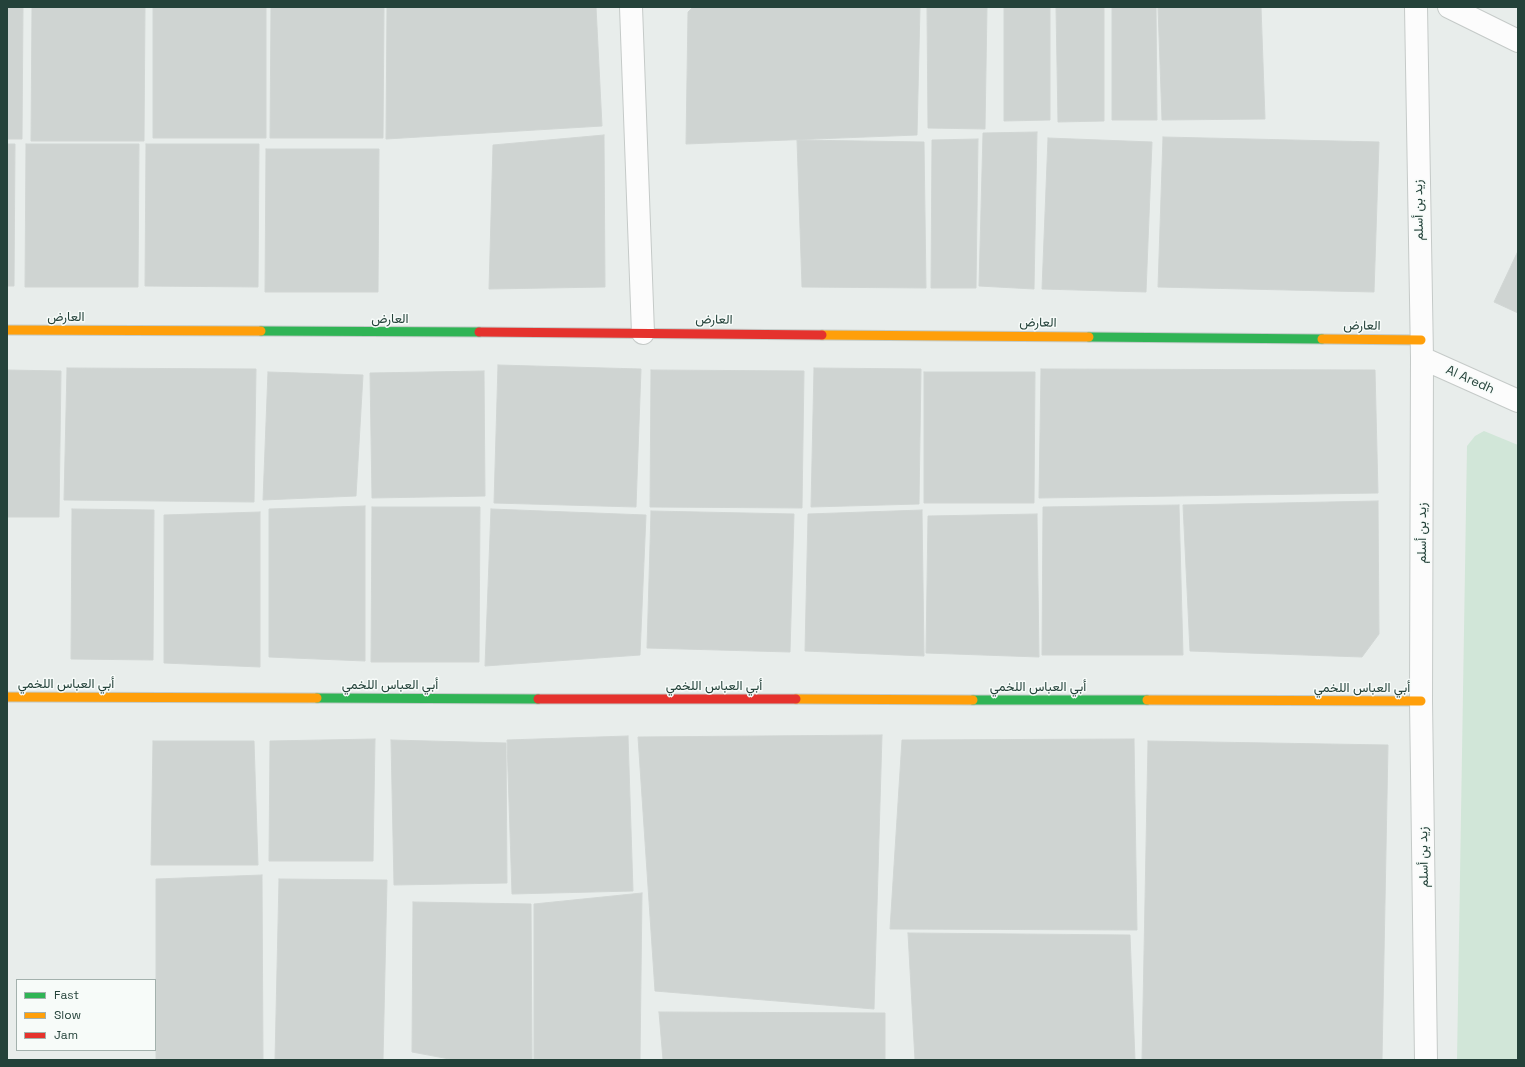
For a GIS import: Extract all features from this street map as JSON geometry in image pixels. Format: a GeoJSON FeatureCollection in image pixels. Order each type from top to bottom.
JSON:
{"type":"FeatureCollection","features":[{"type":"Feature","properties":{"kind":"street"},"geometry":{"type":"LineString","coordinates":[[631,7],[643,332]]}},
{"type":"Feature","properties":{"kind":"street","name":"زيد بن أسلم"},"geometry":{"type":"LineString","coordinates":[[1416,7],[1421,349],[1421,701],[1426,1060]]}},
{"type":"Feature","properties":{"kind":"street"},"geometry":{"type":"LineString","coordinates":[[1449,7],[1518,41]]}},
{"type":"Feature","properties":{"kind":"street","name":"العارض"},"geometry":{"type":"LineString","coordinates":[[7,330],[643,332],[1421,349]]}},
{"type":"Feature","properties":{"kind":"street","name":"Al Aredh"},"geometry":{"type":"LineString","coordinates":[[1421,349],[1518,401]]}},
{"type":"Feature","properties":{"kind":"street","name":"أبي العباس اللخمي"},"geometry":{"type":"LineString","coordinates":[[7,697],[1421,701]]}},
{"type":"Feature","properties":{"kind":"green space"},"geometry":{"type":"Polygon","coordinates":[[[1484,431],[1518,445],[1518,1060],[1457,1060],[1467,446],[1475,436],[1484,431]]]}},
{"type":"Feature","properties":{"kind":"building"},"geometry":{"type":"Polygon","coordinates":[[[7,7],[23,7],[22,139],[7,139],[7,7]]]}},
{"type":"Feature","properties":{"kind":"building"},"geometry":{"type":"Polygon","coordinates":[[[32,7],[145,7],[144,141],[31,141],[32,7]]]}},
{"type":"Feature","properties":{"kind":"building"},"geometry":{"type":"Polygon","coordinates":[[[153,7],[266,7],[266,138],[153,138],[153,7]]]}},
{"type":"Feature","properties":{"kind":"building"},"geometry":{"type":"Polygon","coordinates":[[[271,7],[384,7],[383,138],[270,138],[271,7]]]}},
{"type":"Feature","properties":{"kind":"building"},"geometry":{"type":"Polygon","coordinates":[[[387,7],[596,7],[602,126],[386,139],[387,7]]]}},
{"type":"Feature","properties":{"kind":"building"},"geometry":{"type":"Polygon","coordinates":[[[693,7],[920,7],[917,135],[686,144],[688,12],[693,7]]]}},
{"type":"Feature","properties":{"kind":"building"},"geometry":{"type":"Polygon","coordinates":[[[927,7],[987,7],[985,129],[928,128],[927,7]]]}},
{"type":"Feature","properties":{"kind":"building"},"geometry":{"type":"Polygon","coordinates":[[[1004,7],[1050,7],[1050,120],[1004,121],[1004,7]]]}},
{"type":"Feature","properties":{"kind":"building"},"geometry":{"type":"Polygon","coordinates":[[[1056,7],[1104,7],[1104,121],[1058,122],[1056,7]]]}},
{"type":"Feature","properties":{"kind":"building"},"geometry":{"type":"Polygon","coordinates":[[[1112,7],[1156,7],[1157,120],[1112,120],[1112,7]]]}},
{"type":"Feature","properties":{"kind":"building"},"geometry":{"type":"Polygon","coordinates":[[[1158,7],[1261,7],[1265,119],[1162,120],[1158,7]]]}},
{"type":"Feature","properties":{"kind":"building"},"geometry":{"type":"Polygon","coordinates":[[[1037,132],[1034,289],[979,286],[983,133],[1037,132]]]}},
{"type":"Feature","properties":{"kind":"building"},"geometry":{"type":"Polygon","coordinates":[[[604,135],[605,287],[489,289],[493,145],[604,135]]]}},
{"type":"Feature","properties":{"kind":"building"},"geometry":{"type":"Polygon","coordinates":[[[1163,137],[1379,142],[1374,292],[1158,287],[1163,137]]]}},
{"type":"Feature","properties":{"kind":"building"},"geometry":{"type":"Polygon","coordinates":[[[1048,138],[1152,142],[1146,292],[1042,289],[1048,138]]]}},
{"type":"Feature","properties":{"kind":"building"},"geometry":{"type":"Polygon","coordinates":[[[978,139],[976,288],[931,288],[932,140],[978,139]]]}},
{"type":"Feature","properties":{"kind":"building"},"geometry":{"type":"Polygon","coordinates":[[[797,140],[924,142],[926,288],[802,287],[797,140]]]}},
{"type":"Feature","properties":{"kind":"building"},"geometry":{"type":"Polygon","coordinates":[[[7,144],[15,144],[14,286],[7,286],[7,144]]]}},
{"type":"Feature","properties":{"kind":"building"},"geometry":{"type":"Polygon","coordinates":[[[26,144],[139,144],[138,287],[25,287],[26,144]]]}},
{"type":"Feature","properties":{"kind":"building"},"geometry":{"type":"Polygon","coordinates":[[[146,144],[259,144],[258,287],[145,286],[146,144]]]}},
{"type":"Feature","properties":{"kind":"building"},"geometry":{"type":"Polygon","coordinates":[[[266,149],[379,149],[378,292],[265,292],[266,149]]]}},
{"type":"Feature","properties":{"kind":"building"},"geometry":{"type":"Polygon","coordinates":[[[1518,251],[1518,313],[1494,302],[1518,251]]]}},
{"type":"Feature","properties":{"kind":"building"},"geometry":{"type":"Polygon","coordinates":[[[498,365],[641,369],[636,507],[494,503],[498,365]]]}},
{"type":"Feature","properties":{"kind":"building"},"geometry":{"type":"Polygon","coordinates":[[[67,368],[256,369],[254,502],[64,500],[67,368]]]}},
{"type":"Feature","properties":{"kind":"building"},"geometry":{"type":"Polygon","coordinates":[[[814,368],[921,369],[919,504],[811,507],[814,368]]]}},
{"type":"Feature","properties":{"kind":"building"},"geometry":{"type":"Polygon","coordinates":[[[1041,369],[1375,370],[1378,493],[1039,498],[1041,369]]]}},
{"type":"Feature","properties":{"kind":"building"},"geometry":{"type":"Polygon","coordinates":[[[7,370],[61,371],[59,517],[7,517],[7,370]]]}},
{"type":"Feature","properties":{"kind":"building"},"geometry":{"type":"Polygon","coordinates":[[[651,370],[804,371],[802,508],[650,507],[651,370]]]}},
{"type":"Feature","properties":{"kind":"building"},"geometry":{"type":"Polygon","coordinates":[[[484,371],[485,496],[372,498],[370,373],[484,371]]]}},
{"type":"Feature","properties":{"kind":"building"},"geometry":{"type":"Polygon","coordinates":[[[268,372],[363,375],[356,496],[263,500],[268,372]]]}},
{"type":"Feature","properties":{"kind":"building"},"geometry":{"type":"Polygon","coordinates":[[[924,372],[1035,372],[1034,503],[924,503],[924,372]]]}},
{"type":"Feature","properties":{"kind":"building"},"geometry":{"type":"Polygon","coordinates":[[[1378,501],[1379,634],[1362,657],[1190,651],[1183,505],[1378,501]]]}},
{"type":"Feature","properties":{"kind":"building"},"geometry":{"type":"Polygon","coordinates":[[[1179,505],[1183,655],[1042,655],[1043,507],[1179,505]]]}},
{"type":"Feature","properties":{"kind":"building"},"geometry":{"type":"Polygon","coordinates":[[[365,506],[365,661],[269,657],[269,509],[365,506]]]}},
{"type":"Feature","properties":{"kind":"building"},"geometry":{"type":"Polygon","coordinates":[[[372,507],[480,507],[479,662],[371,662],[372,507]]]}},
{"type":"Feature","properties":{"kind":"building"},"geometry":{"type":"Polygon","coordinates":[[[72,509],[154,510],[153,660],[71,659],[72,509]]]}},
{"type":"Feature","properties":{"kind":"building"},"geometry":{"type":"Polygon","coordinates":[[[491,509],[646,515],[640,655],[485,666],[491,509]]]}},
{"type":"Feature","properties":{"kind":"building"},"geometry":{"type":"Polygon","coordinates":[[[922,510],[924,656],[805,651],[808,514],[922,510]]]}},
{"type":"Feature","properties":{"kind":"building"},"geometry":{"type":"Polygon","coordinates":[[[651,511],[794,514],[790,652],[647,648],[651,511]]]}},
{"type":"Feature","properties":{"kind":"building"},"geometry":{"type":"Polygon","coordinates":[[[260,512],[260,667],[164,663],[164,515],[260,512]]]}},
{"type":"Feature","properties":{"kind":"building"},"geometry":{"type":"Polygon","coordinates":[[[1037,514],[1039,657],[926,653],[928,516],[1037,514]]]}},
{"type":"Feature","properties":{"kind":"building"},"geometry":{"type":"Polygon","coordinates":[[[882,735],[874,1009],[655,991],[638,737],[882,735]]]}},
{"type":"Feature","properties":{"kind":"building"},"geometry":{"type":"Polygon","coordinates":[[[628,736],[633,891],[512,894],[507,740],[628,736]]]}},
{"type":"Feature","properties":{"kind":"building"},"geometry":{"type":"Polygon","coordinates":[[[375,739],[373,861],[269,861],[270,741],[375,739]]]}},
{"type":"Feature","properties":{"kind":"building"},"geometry":{"type":"Polygon","coordinates":[[[1134,739],[1137,930],[890,929],[902,740],[1134,739]]]}},
{"type":"Feature","properties":{"kind":"building"},"geometry":{"type":"Polygon","coordinates":[[[391,740],[506,743],[507,883],[394,885],[391,740]]]}},
{"type":"Feature","properties":{"kind":"building"},"geometry":{"type":"Polygon","coordinates":[[[153,741],[254,741],[258,865],[151,865],[153,741]]]}},
{"type":"Feature","properties":{"kind":"building"},"geometry":{"type":"Polygon","coordinates":[[[1148,741],[1388,745],[1382,1060],[1142,1060],[1148,741]]]}},
{"type":"Feature","properties":{"kind":"building"},"geometry":{"type":"Polygon","coordinates":[[[262,875],[263,1059],[156,1059],[156,879],[262,875]]]}},
{"type":"Feature","properties":{"kind":"building"},"geometry":{"type":"Polygon","coordinates":[[[279,879],[387,880],[383,1060],[275,1060],[279,879]]]}},
{"type":"Feature","properties":{"kind":"building"},"geometry":{"type":"Polygon","coordinates":[[[642,893],[640,1060],[534,1060],[534,904],[642,893]]]}},
{"type":"Feature","properties":{"kind":"building"},"geometry":{"type":"Polygon","coordinates":[[[413,902],[531,904],[532,1060],[455,1060],[412,1052],[413,902]]]}},
{"type":"Feature","properties":{"kind":"building"},"geometry":{"type":"Polygon","coordinates":[[[908,933],[1130,935],[1135,1060],[915,1060],[908,933]]]}},
{"type":"Feature","properties":{"kind":"building"},"geometry":{"type":"Polygon","coordinates":[[[659,1012],[885,1013],[885,1060],[663,1060],[659,1012]]]}},
{"type":"Feature","properties":{"kind":"traffic: fast"},"geometry":{"type":"LineString","coordinates":[[261,331],[479,332]]}},
{"type":"Feature","properties":{"kind":"traffic: fast"},"geometry":{"type":"LineString","coordinates":[[1089,337],[1322,339]]}},
{"type":"Feature","properties":{"kind":"traffic: fast"},"geometry":{"type":"LineString","coordinates":[[317,698],[538,699]]}},
{"type":"Feature","properties":{"kind":"traffic: fast"},"geometry":{"type":"LineString","coordinates":[[973,700],[1147,700]]}},
{"type":"Feature","properties":{"kind":"traffic: slow"},"geometry":{"type":"LineString","coordinates":[[7,330],[261,331]]}},
{"type":"Feature","properties":{"kind":"traffic: slow"},"geometry":{"type":"LineString","coordinates":[[822,335],[1089,337]]}},
{"type":"Feature","properties":{"kind":"traffic: slow"},"geometry":{"type":"LineString","coordinates":[[1322,339],[1421,340]]}},
{"type":"Feature","properties":{"kind":"traffic: slow"},"geometry":{"type":"LineString","coordinates":[[7,697],[317,698]]}},
{"type":"Feature","properties":{"kind":"traffic: slow"},"geometry":{"type":"LineString","coordinates":[[796,699],[973,700]]}},
{"type":"Feature","properties":{"kind":"traffic: slow"},"geometry":{"type":"LineString","coordinates":[[1147,700],[1421,701]]}},
{"type":"Feature","properties":{"kind":"traffic: jam"},"geometry":{"type":"LineString","coordinates":[[479,332],[822,335]]}},
{"type":"Feature","properties":{"kind":"traffic: jam"},"geometry":{"type":"LineString","coordinates":[[538,699],[796,699]]}}]}
